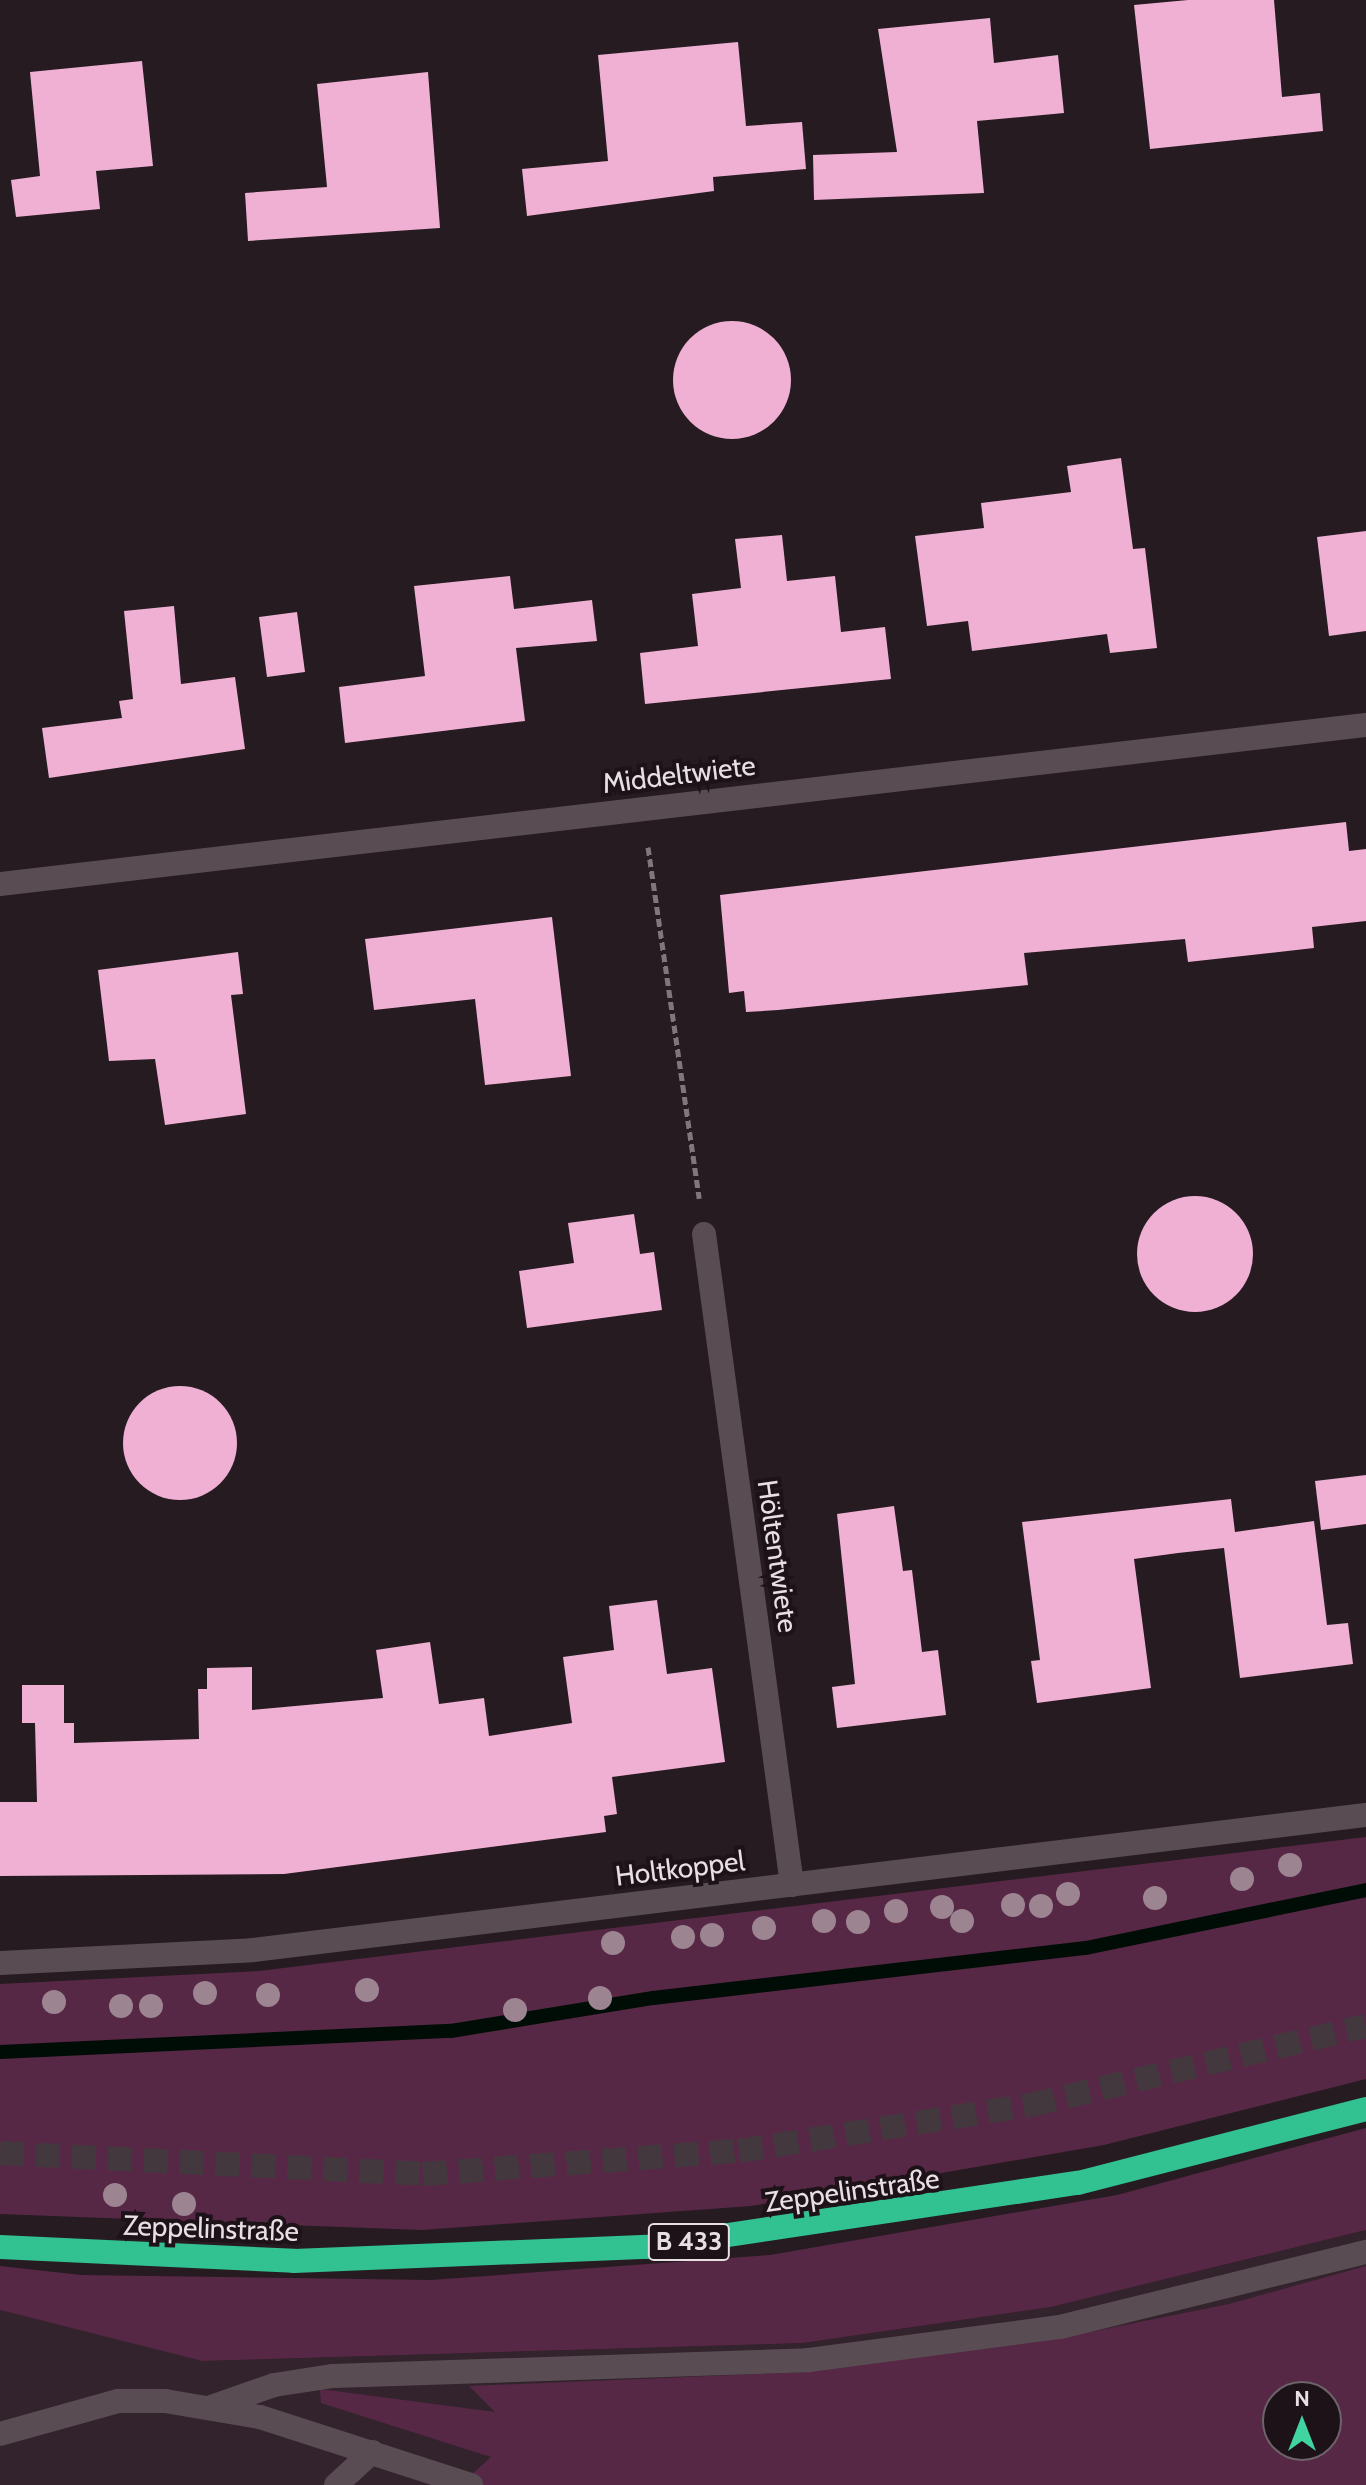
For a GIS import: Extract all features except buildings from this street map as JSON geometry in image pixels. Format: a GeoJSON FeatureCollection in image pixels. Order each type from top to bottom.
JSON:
{"type":"FeatureCollection","features":[{"type":"Feature","properties":{"kind":"highway","name":"Zeppelinstraße"},"geometry":{"type":"LineString","coordinates":[[0,2247],[294,2261],[648,2247],[1078,2183],[1366,2109]]}},
{"type":"Feature","properties":{"kind":"street","name":"Middeltwiete"},"geometry":{"type":"LineString","coordinates":[[0,884],[1366,725]]}},
{"type":"Feature","properties":{"kind":"street","name":"Höltentwiete"},"geometry":{"type":"LineString","coordinates":[[704,1234],[792,1885]]}},
{"type":"Feature","properties":{"kind":"street","name":"Holtkoppel"},"geometry":{"type":"LineString","coordinates":[[0,1963],[253,1950],[1366,1815]]}},
{"type":"Feature","properties":{"kind":"street"},"geometry":{"type":"LineString","coordinates":[[211,2407],[274,2385],[333,2376],[809,2360],[1060,2327],[1366,2252]]}},
{"type":"Feature","properties":{"kind":"street"},"geometry":{"type":"LineString","coordinates":[[7,2425],[118,2401],[211,2407],[372,2452],[471,2485]]}},
{"type":"Feature","properties":{"kind":"street"},"geometry":{"type":"LineString","coordinates":[[336,2485],[372,2452]]}},
{"type":"Feature","properties":{"kind":"path"},"geometry":{"type":"LineString","coordinates":[[643,808],[704,1234]]}},
{"type":"Feature","properties":{"kind":"shaded area"},"geometry":{"type":"Polygon","coordinates":[[[1366,1837],[1366,2079],[1104,2145],[751,2206],[422,2230],[0,2214],[0,1984],[259,1971],[1366,1837]]]}},
{"type":"Feature","properties":{"kind":"shaded area"},"geometry":{"type":"Polygon","coordinates":[[[1366,2128],[1366,2230],[1051,2307],[803,2343],[202,2361],[0,2310],[0,2266],[81,2275],[431,2280],[770,2255],[1117,2195],[1366,2128]]]}},
{"type":"Feature","properties":{"kind":"shaded area"},"geometry":{"type":"Polygon","coordinates":[[[1366,2230],[1366,2485],[0,2485],[0,2310],[202,2361],[803,2343],[1051,2307],[1366,2230]]]}},
{"type":"Feature","properties":{"kind":"shaded area"},"geometry":{"type":"Polygon","coordinates":[[[1366,2266],[1366,2485],[460,2485],[491,2457],[321,2403],[320,2389],[495,2412],[469,2386],[808,2372],[1065,2337],[1229,2304],[1366,2266]]]}},
{"type":"Feature","properties":{"kind":"waterway"},"geometry":{"type":"LineString","coordinates":[[0,2052],[451,2031],[653,1998],[1086,1948],[1366,1890]]}},
{"type":"Feature","properties":{"kind":"tunnel"},"geometry":{"type":"LineString","coordinates":[[0,2153],[423,2174],[739,2151],[1031,2105],[1366,2026]]}}]}
